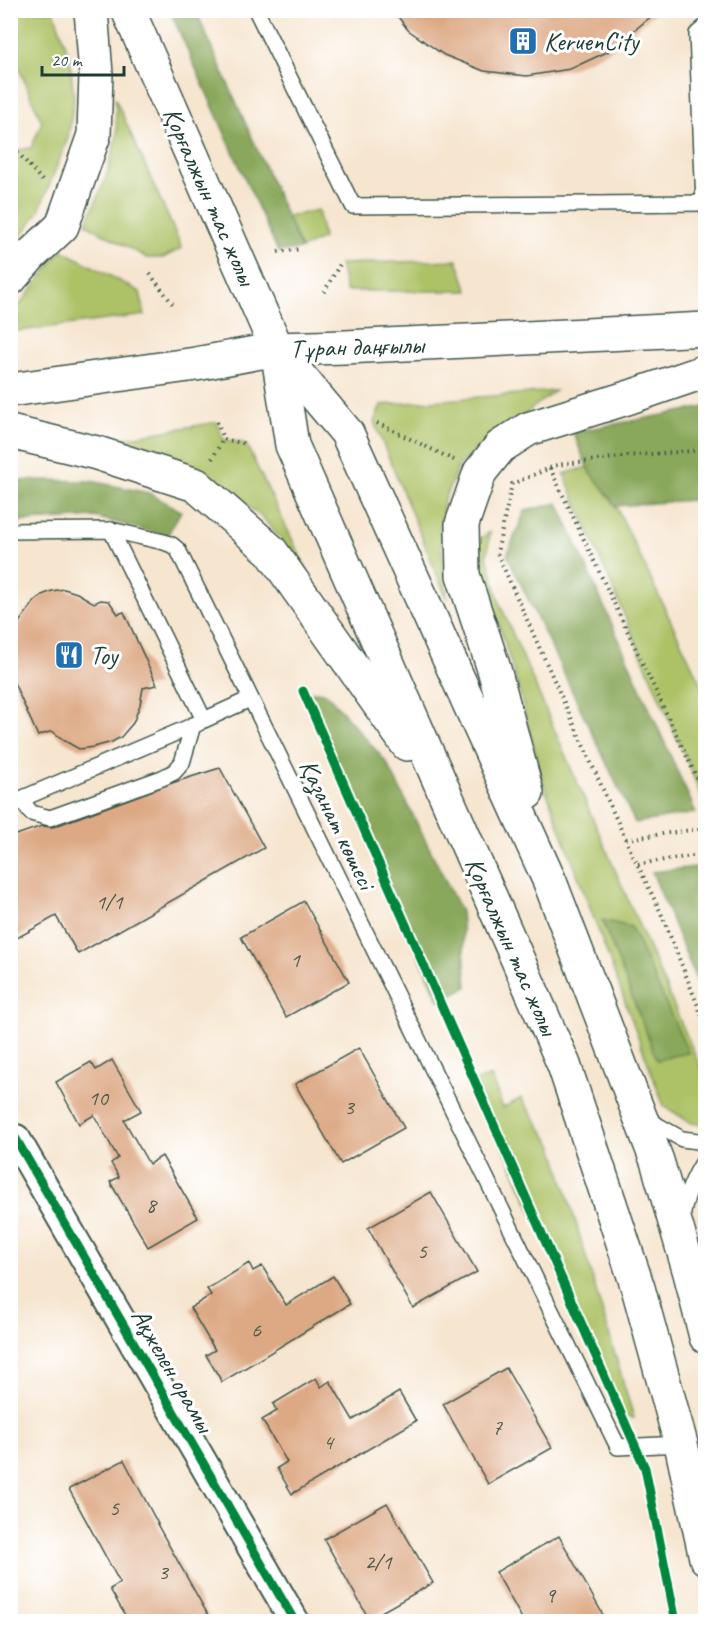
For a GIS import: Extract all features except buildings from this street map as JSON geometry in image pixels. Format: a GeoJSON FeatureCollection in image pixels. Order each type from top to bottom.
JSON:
{"type":"FeatureCollection","features":[{"type":"Feature","properties":{"kind":"main road"},"geometry":{"type":"LineString","coordinates":[[10,279],[31,255],[62,226],[94,135],[96,74],[91,10]]}},
{"type":"Feature","properties":{"kind":"main road","name":"Қорғалжын тас жолы"},"geometry":{"type":"LineString","coordinates":[[128,10],[277,349],[292,445],[564,1065],[638,1288],[681,1444],[705,1558]]}},
{"type":"Feature","properties":{"kind":"main road","name":"Тұран даңғылы"},"geometry":{"type":"LineString","coordinates":[[10,390],[196,364],[277,349],[705,329]]}},
{"type":"Feature","properties":{"kind":"main road","name":"Қорғалжын тас жолы"},"geometry":{"type":"LineString","coordinates":[[277,349],[347,433],[550,882],[657,1161],[705,1337]]}},
{"type":"Feature","properties":{"kind":"main road"},"geometry":{"type":"LineString","coordinates":[[550,882],[494,669],[463,575],[462,524],[480,472],[500,447],[528,429],[705,371]]}},
{"type":"Feature","properties":{"kind":"main road"},"geometry":{"type":"LineString","coordinates":[[10,432],[97,453],[196,485],[272,551],[449,802]]}},
{"type":"Feature","properties":{"kind":"street","name":"Ақжелен орамы"},"geometry":{"type":"LineString","coordinates":[[16,1139],[295,1622]]}},
{"type":"Feature","properties":{"kind":"lane"},"geometry":{"type":"LineString","coordinates":[[256,10],[353,206],[705,203],[697,34],[705,26]]}},
{"type":"Feature","properties":{"kind":"lane"},"geometry":{"type":"LineString","coordinates":[[16,803],[31,813],[50,818],[162,778],[174,772],[182,763],[199,723],[111,530]]}},
{"type":"Feature","properties":{"kind":"lane"},"geometry":{"type":"LineString","coordinates":[[10,531],[111,530],[172,545],[178,550],[250,699],[16,803]]}},
{"type":"Feature","properties":{"kind":"lane","name":"Қазанат көшесі"},"geometry":{"type":"LineString","coordinates":[[250,699],[262,719],[273,747],[618,1447],[681,1444]]}},
{"type":"Feature","properties":{"kind":"lane"},"geometry":{"type":"LineString","coordinates":[[636,1108],[657,1125],[682,1139],[705,1142]]}},
{"type":"Feature","properties":{"kind":"lane"},"geometry":{"type":"LineString","coordinates":[[679,1237],[684,1207],[695,1175],[705,1158]]}},
{"type":"Feature","properties":{"kind":"path"},"geometry":{"type":"LineString","coordinates":[[10,143],[51,190]]}},
{"type":"Feature","properties":{"kind":"path"},"geometry":{"type":"LineString","coordinates":[[278,252],[301,249]]}},
{"type":"Feature","properties":{"kind":"path"},"geometry":{"type":"LineString","coordinates":[[324,292],[340,264]]}},
{"type":"Feature","properties":{"kind":"path"},"geometry":{"type":"LineString","coordinates":[[150,274],[175,307]]}},
{"type":"Feature","properties":{"kind":"path"},"geometry":{"type":"LineString","coordinates":[[209,464],[223,439],[218,422]]}},
{"type":"Feature","properties":{"kind":"path"},"geometry":{"type":"LineString","coordinates":[[374,422],[460,463]]}},
{"type":"Feature","properties":{"kind":"path"},"geometry":{"type":"LineString","coordinates":[[223,439],[246,444]]}},
{"type":"Feature","properties":{"kind":"path"},"geometry":{"type":"LineString","coordinates":[[705,450],[637,455],[557,465],[512,484],[497,553],[661,913],[705,1026]]}},
{"type":"Feature","properties":{"kind":"path"},"geometry":{"type":"LineString","coordinates":[[550,468],[705,797]]}},
{"type":"Feature","properties":{"kind":"path"},"geometry":{"type":"LineString","coordinates":[[626,839],[705,828]]}},
{"type":"Feature","properties":{"kind":"path"},"geometry":{"type":"LineString","coordinates":[[638,864],[705,854]]}},
{"type":"Feature","properties":{"kind":"green space"},"geometry":{"type":"Polygon","coordinates":[[[11,10],[54,11],[70,59],[74,99],[68,138],[38,213],[11,250],[11,151],[31,148],[42,122],[11,50],[11,10]]]}},
{"type":"Feature","properties":{"kind":"green space"},"geometry":{"type":"Polygon","coordinates":[[[170,11],[196,11],[301,249],[278,252],[170,11]]]}},
{"type":"Feature","properties":{"kind":"green space"},"geometry":{"type":"Polygon","coordinates":[[[115,98],[182,248],[163,258],[147,258],[86,224],[106,178],[117,136],[115,98]]]}},
{"type":"Feature","properties":{"kind":"green space"},"geometry":{"type":"Polygon","coordinates":[[[318,210],[323,238],[301,249],[287,217],[318,210]]]}},
{"type":"Feature","properties":{"kind":"green space"},"geometry":{"type":"Polygon","coordinates":[[[62,250],[140,292],[145,315],[11,332],[11,316],[62,250]]]}},
{"type":"Feature","properties":{"kind":"green space"},"geometry":{"type":"Polygon","coordinates":[[[457,260],[468,291],[346,291],[340,264],[457,260]]]}},
{"type":"Feature","properties":{"kind":"green space"},"geometry":{"type":"Polygon","coordinates":[[[555,391],[460,463],[444,500],[440,531],[447,599],[374,422],[381,405],[555,391]]]}},
{"type":"Feature","properties":{"kind":"green space"},"geometry":{"type":"Polygon","coordinates":[[[705,407],[705,499],[616,506],[587,467],[573,432],[705,407]]]}},
{"type":"Feature","properties":{"kind":"green space"},"geometry":{"type":"Polygon","coordinates":[[[217,422],[223,439],[246,444],[308,572],[264,519],[204,473],[182,462],[96,443],[217,422]]]}},
{"type":"Feature","properties":{"kind":"green space"},"geometry":{"type":"Polygon","coordinates":[[[587,467],[616,506],[705,693],[705,804],[564,474],[587,467]]]}},
{"type":"Feature","properties":{"kind":"green space"},"geometry":{"type":"Polygon","coordinates":[[[91,481],[149,493],[181,511],[167,536],[95,517],[11,522],[11,482],[91,481]]]}},
{"type":"Feature","properties":{"kind":"green space"},"geometry":{"type":"Polygon","coordinates":[[[558,503],[696,813],[635,823],[507,555],[525,511],[558,503]]]}},
{"type":"Feature","properties":{"kind":"green space"},"geometry":{"type":"Polygon","coordinates":[[[490,532],[487,556],[500,604],[705,1078],[705,1125],[691,1123],[664,1106],[544,785],[517,683],[477,554],[480,539],[490,532]]]}},
{"type":"Feature","properties":{"kind":"green space"},"geometry":{"type":"Polygon","coordinates":[[[303,691],[326,693],[387,763],[461,912],[467,987],[439,1001],[303,691]]]}},
{"type":"Feature","properties":{"kind":"green space"},"geometry":{"type":"Polygon","coordinates":[[[706,866],[705,1001],[652,872],[706,866]]]}},
{"type":"Feature","properties":{"kind":"green space"},"geometry":{"type":"Polygon","coordinates":[[[602,920],[631,927],[688,1052],[657,1060],[602,920]]]}},
{"type":"Feature","properties":{"kind":"green space"},"geometry":{"type":"Polygon","coordinates":[[[491,1076],[503,1108],[521,1098],[553,1146],[634,1418],[622,1416],[475,1082],[491,1076]]]}},
{"type":"Feature","properties":{"kind":"cycle path"},"geometry":{"type":"LineString","coordinates":[[303,691],[645,1468],[676,1622]]}},
{"type":"Feature","properties":{"kind":"cycle path"},"geometry":{"type":"LineString","coordinates":[[16,1139],[295,1622]]}},
{"type":"Feature","properties":{"kind":"place","name":"KeruenCity"},"geometry":{"type":"Point","coordinates":[523,41]}},
{"type":"Feature","properties":{"kind":"place","name":"Toy"},"geometry":{"type":"Point","coordinates":[69,655]}}]}
